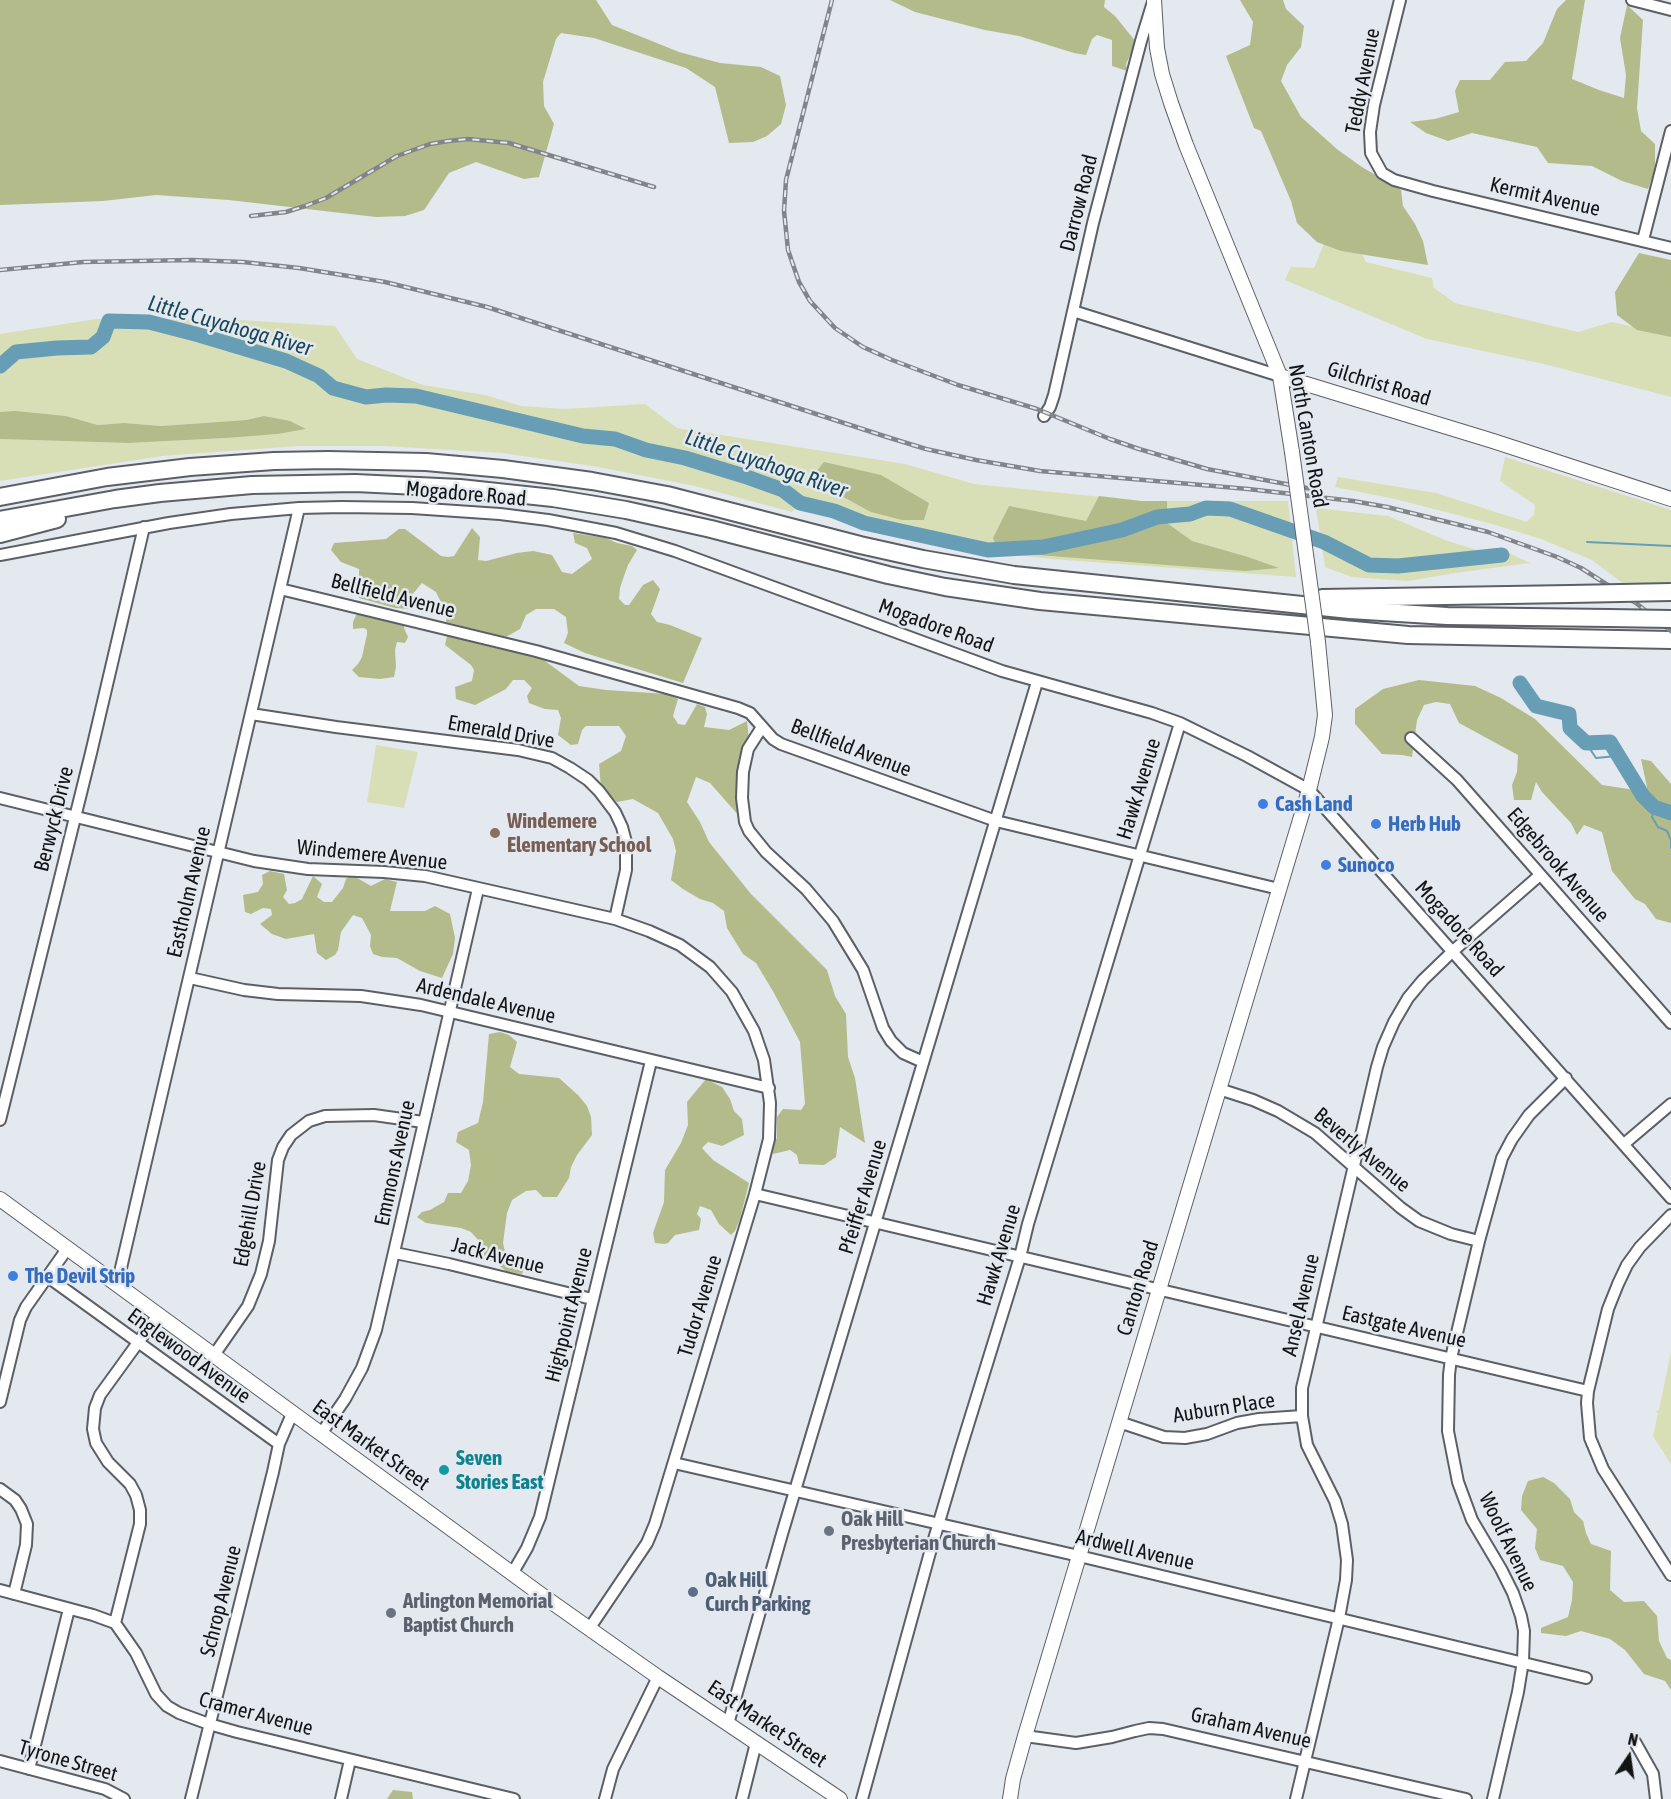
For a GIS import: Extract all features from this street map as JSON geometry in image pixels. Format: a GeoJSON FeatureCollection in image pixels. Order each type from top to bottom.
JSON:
{"type":"FeatureCollection","features":[{"type":"Feature","properties":{"kind":"highway"},"geometry":{"type":"LineString","coordinates":[[0,497],[107,477],[190,467],[328,460],[437,463],[592,481],[667,495],[860,545],[934,561],[1049,579],[1412,615],[1671,619]]}},
{"type":"Feature","properties":{"kind":"highway"},"geometry":{"type":"LineString","coordinates":[[0,520],[116,499],[205,489],[302,483],[366,483],[460,488],[553,498],[626,510],[711,529],[888,575],[1005,597],[1408,635],[1588,639],[1639,643],[1671,650]]}},
{"type":"Feature","properties":{"kind":"highway"},"geometry":{"type":"LineString","coordinates":[[0,534],[116,499]]}},
{"type":"Feature","properties":{"kind":"highway"},"geometry":{"type":"LineString","coordinates":[[1243,600],[1671,592]]}},
{"type":"Feature","properties":{"kind":"highway"},"geometry":{"type":"LineString","coordinates":[[1639,643],[1671,640]]}},
{"type":"Feature","properties":{"kind":"main road","name":"North Canton Road"},"geometry":{"type":"LineString","coordinates":[[1154,0],[1157,48],[1171,103],[1280,376],[1318,642],[1325,715],[1309,790]]}},
{"type":"Feature","properties":{"kind":"main road","name":"Gilchrist Road"},"geometry":{"type":"LineString","coordinates":[[1280,376],[1504,444],[1671,499]]}},
{"type":"Feature","properties":{"kind":"main road","name":"Canton Road"},"geometry":{"type":"LineString","coordinates":[[1010,1799],[1025,1736],[1309,790]]}},
{"type":"Feature","properties":{"kind":"main road","name":"East Market Street"},"geometry":{"type":"LineString","coordinates":[[0,1199],[512,1574],[658,1677],[840,1799]]}},
{"type":"Feature","properties":{"kind":"street","name":"Darrow Road"},"geometry":{"type":"LineString","coordinates":[[1044,416],[1054,395],[1093,223],[1154,0]]}},
{"type":"Feature","properties":{"kind":"street","name":"Teddy Avenue"},"geometry":{"type":"LineString","coordinates":[[1400,0],[1374,105],[1370,146],[1374,161],[1382,173],[1409,184]]}},
{"type":"Feature","properties":{"kind":"street"},"geometry":{"type":"LineString","coordinates":[[1632,0],[1671,10]]}},
{"type":"Feature","properties":{"kind":"street"},"geometry":{"type":"LineString","coordinates":[[1643,240],[1671,131]]}},
{"type":"Feature","properties":{"kind":"street","name":"Kermit Avenue"},"geometry":{"type":"LineString","coordinates":[[1409,184],[1671,248]]}},
{"type":"Feature","properties":{"kind":"street","name":"Gilchrist Road"},"geometry":{"type":"LineString","coordinates":[[1073,311],[1280,376]]}},
{"type":"Feature","properties":{"kind":"street","name":"Mogadore Road"},"geometry":{"type":"LineString","coordinates":[[0,555],[144,527],[231,514],[299,508],[382,507],[444,510],[548,520],[616,533],[702,560],[931,646],[1037,682],[1152,713],[1180,723],[1309,790],[1671,1198]]}},
{"type":"Feature","properties":{"kind":"street","name":"Eastholm Avenue"},"geometry":{"type":"LineString","coordinates":[[117,1285],[299,508]]}},
{"type":"Feature","properties":{"kind":"street","name":"Berwyck Drive"},"geometry":{"type":"LineString","coordinates":[[0,1120],[144,527]]}},
{"type":"Feature","properties":{"kind":"street","name":"Bellfield Avenue"},"geometry":{"type":"LineString","coordinates":[[280,589],[546,654],[738,708],[750,713],[781,744],[996,822],[1279,889]]}},
{"type":"Feature","properties":{"kind":"street","name":"Pfeiffer Avenue"},"geometry":{"type":"LineString","coordinates":[[728,1724],[874,1222],[1037,682]]}},
{"type":"Feature","properties":{"kind":"street","name":"Emerald Drive"},"geometry":{"type":"LineString","coordinates":[[251,714],[518,750],[552,758],[570,768],[599,791],[615,812],[622,827],[626,842],[627,863],[615,919]]}},
{"type":"Feature","properties":{"kind":"street","name":"Hawk Avenue"},"geometry":{"type":"LineString","coordinates":[[862,1799],[929,1556],[980,1383],[1180,723]]}},
{"type":"Feature","properties":{"kind":"street"},"geometry":{"type":"LineString","coordinates":[[762,726],[748,748],[744,766],[742,798],[748,831],[766,852],[806,889],[833,921],[863,970],[883,1028],[891,1041],[903,1053],[923,1062]]}},
{"type":"Feature","properties":{"kind":"street","name":"Edgebrook Avenue"},"geometry":{"type":"LineString","coordinates":[[1412,738],[1457,780],[1671,1023]]}},
{"type":"Feature","properties":{"kind":"street","name":"Windemere Avenue"},"geometry":{"type":"LineString","coordinates":[[0,798],[254,861],[308,869],[425,876],[615,919],[680,945],[698,957],[724,983]]}},
{"type":"Feature","properties":{"kind":"street","name":"Ansel Avenue"},"geometry":{"type":"LineString","coordinates":[[1296,1799],[1339,1618],[1347,1574],[1345,1538],[1335,1501],[1307,1445],[1302,1416],[1302,1388],[1377,1067],[1391,1028],[1408,998],[1423,980],[1540,875]]}},
{"type":"Feature","properties":{"kind":"street","name":"Emmons Avenue"},"geometry":{"type":"LineString","coordinates":[[321,1434],[352,1387],[376,1330],[478,889]]}},
{"type":"Feature","properties":{"kind":"street","name":"Ardendale Avenue"},"geometry":{"type":"LineString","coordinates":[[190,978],[244,990],[278,994],[381,998],[450,1011],[769,1088]]}},
{"type":"Feature","properties":{"kind":"street","name":"Tudor Avenue"},"geometry":{"type":"LineString","coordinates":[[589,1629],[650,1537],[755,1194],[769,1133],[769,1088],[764,1060],[754,1031],[742,1007],[724,983]]}},
{"type":"Feature","properties":{"kind":"street","name":"Highpoint Avenue"},"geometry":{"type":"LineString","coordinates":[[512,1574],[540,1516],[651,1061]]}},
{"type":"Feature","properties":{"kind":"street","name":"Woolf Avenue"},"geometry":{"type":"LineString","coordinates":[[1493,1799],[1518,1692],[1523,1661],[1524,1631],[1516,1601],[1501,1569],[1472,1520],[1454,1467],[1448,1431],[1451,1358],[1497,1171],[1508,1145],[1529,1115],[1566,1078]]}},
{"type":"Feature","properties":{"kind":"street","name":"Beverly Avenue"},"geometry":{"type":"LineString","coordinates":[[1219,1089],[1253,1100],[1297,1121],[1327,1142],[1401,1208],[1419,1221],[1451,1234],[1479,1241]]}},
{"type":"Feature","properties":{"kind":"street"},"geometry":{"type":"LineString","coordinates":[[1624,1144],[1671,1104]]}},
{"type":"Feature","properties":{"kind":"street","name":"Edgehill Drive"},"geometry":{"type":"LineString","coordinates":[[214,1355],[248,1306],[261,1274],[268,1241],[278,1160],[291,1135],[309,1121],[325,1116],[374,1115],[423,1122]]}},
{"type":"Feature","properties":{"kind":"street","name":"Eastgate Avenue"},"geometry":{"type":"LineString","coordinates":[[755,1194],[1588,1391]]}},
{"type":"Feature","properties":{"kind":"street"},"geometry":{"type":"LineString","coordinates":[[1671,1215],[1640,1247],[1618,1284],[1608,1309],[1588,1391],[1588,1423],[1595,1453],[1671,1575]]}},
{"type":"Feature","properties":{"kind":"street"},"geometry":{"type":"LineString","coordinates":[[0,1402],[20,1320],[67,1249]]}},
{"type":"Feature","properties":{"kind":"street","name":"Jack Avenue"},"geometry":{"type":"LineString","coordinates":[[395,1253],[592,1299]]}},
{"type":"Feature","properties":{"kind":"street","name":"Englewood Avenue"},"geometry":{"type":"LineString","coordinates":[[48,1276],[279,1444]]}},
{"type":"Feature","properties":{"kind":"street"},"geometry":{"type":"LineString","coordinates":[[0,1590],[115,1623],[140,1524],[141,1510],[130,1484],[102,1455],[94,1436],[93,1422],[100,1395],[158,1315]]}},
{"type":"Feature","properties":{"kind":"street","name":"Schrop Avenue"},"geometry":{"type":"LineString","coordinates":[[191,1799],[279,1444],[292,1414]]}},
{"type":"Feature","properties":{"kind":"street","name":"Auburn Place"},"geometry":{"type":"LineString","coordinates":[[1119,1422],[1158,1435],[1185,1438],[1207,1434],[1237,1423],[1302,1416]]}},
{"type":"Feature","properties":{"kind":"street","name":"Ardwell Avenue"},"geometry":{"type":"LineString","coordinates":[[674,1463],[1079,1556],[1586,1677]]}},
{"type":"Feature","properties":{"kind":"street"},"geometry":{"type":"LineString","coordinates":[[0,1489],[15,1500],[27,1524],[27,1545],[14,1594]]}},
{"type":"Feature","properties":{"kind":"street"},"geometry":{"type":"LineString","coordinates":[[29,1769],[69,1609]]}},
{"type":"Feature","properties":{"kind":"street","name":"Cramer Avenue"},"geometry":{"type":"LineString","coordinates":[[115,1623],[136,1653],[150,1684],[161,1701],[179,1713],[209,1724],[484,1796],[514,1799]]}},
{"type":"Feature","properties":{"kind":"street"},"geometry":{"type":"LineString","coordinates":[[605,1799],[613,1769],[658,1677]]}},
{"type":"Feature","properties":{"kind":"street","name":"Graham Avenue"},"geometry":{"type":"LineString","coordinates":[[1025,1736],[1076,1743],[1149,1728],[1163,1729],[1466,1799]]}},
{"type":"Feature","properties":{"kind":"street"},"geometry":{"type":"LineString","coordinates":[[1635,1742],[1653,1774],[1656,1799]]}},
{"type":"Feature","properties":{"kind":"street"},"geometry":{"type":"LineString","coordinates":[[741,1799],[756,1743]]}},
{"type":"Feature","properties":{"kind":"street"},"geometry":{"type":"LineString","coordinates":[[340,1799],[350,1760]]}},
{"type":"Feature","properties":{"kind":"street","name":"Tyrone Street"},"geometry":{"type":"LineString","coordinates":[[0,1761],[105,1789],[124,1799]]}},
{"type":"Feature","properties":{"kind":"green space"},"geometry":{"type":"Polygon","coordinates":[[[0,0],[596,0],[612,25],[679,52],[720,63],[761,67],[780,76],[786,105],[781,124],[767,136],[753,142],[729,143],[715,87],[686,68],[594,38],[561,33],[556,39],[543,82],[544,106],[554,124],[539,177],[524,179],[476,162],[449,173],[424,210],[405,216],[376,217],[229,200],[156,195],[103,201],[0,205],[0,0]]]}},
{"type":"Feature","properties":{"kind":"green space"},"geometry":{"type":"Polygon","coordinates":[[[890,0],[1105,0],[1104,7],[1115,16],[1136,42],[1126,64],[1127,71],[1112,66],[1112,40],[1097,35],[1092,39],[1086,55],[1074,53],[1019,36],[915,12],[890,0]]]}},
{"type":"Feature","properties":{"kind":"green space"},"geometry":{"type":"Polygon","coordinates":[[[1240,0],[1283,0],[1286,9],[1304,26],[1301,47],[1287,65],[1281,81],[1301,117],[1338,150],[1401,190],[1403,206],[1423,241],[1428,265],[1341,251],[1317,242],[1297,223],[1291,201],[1261,131],[1254,128],[1226,56],[1250,45],[1253,22],[1240,0]]]}},
{"type":"Feature","properties":{"kind":"green space"},"geometry":{"type":"Polygon","coordinates":[[[1566,0],[1585,0],[1572,79],[1624,98],[1626,75],[1620,38],[1627,5],[1643,20],[1637,108],[1641,131],[1655,144],[1655,169],[1648,189],[1622,181],[1592,166],[1548,163],[1537,147],[1472,133],[1448,141],[1426,133],[1410,122],[1435,119],[1459,112],[1455,91],[1460,80],[1490,80],[1505,62],[1526,61],[1543,43],[1557,9],[1566,0]]]}},
{"type":"Feature","properties":{"kind":"green space"},"geometry":{"type":"Polygon","coordinates":[[[1324,244],[1341,251],[1362,254],[1366,262],[1432,278],[1434,288],[1455,303],[1578,332],[1612,322],[1671,335],[1671,397],[1544,364],[1427,339],[1285,280],[1291,267],[1314,268],[1324,244]]]}},
{"type":"Feature","properties":{"kind":"green space"},"geometry":{"type":"Polygon","coordinates":[[[1639,253],[1671,260],[1671,337],[1637,330],[1617,315],[1615,292],[1639,253]]]}},
{"type":"Feature","properties":{"kind":"green space"},"geometry":{"type":"Polygon","coordinates":[[[97,319],[224,319],[335,326],[357,359],[423,385],[485,395],[521,406],[565,409],[645,404],[677,428],[905,464],[974,484],[1141,501],[1288,501],[1296,577],[1052,559],[962,549],[880,531],[796,508],[792,512],[695,486],[593,466],[502,453],[384,446],[298,446],[162,456],[0,481],[0,439],[128,443],[278,434],[305,429],[265,416],[246,420],[161,426],[124,423],[98,425],[66,416],[0,412],[0,334],[97,319]]]}},
{"type":"Feature","properties":{"kind":"green space"},"geometry":{"type":"Polygon","coordinates":[[[15,411],[66,416],[98,425],[124,423],[161,426],[246,420],[264,416],[290,421],[306,429],[278,434],[128,443],[0,439],[0,412],[15,411]]]}},
{"type":"Feature","properties":{"kind":"green space"},"geometry":{"type":"Polygon","coordinates":[[[1505,457],[1671,510],[1671,582],[1624,584],[1592,560],[1541,539],[1395,499],[1335,487],[1338,477],[1436,493],[1527,522],[1534,514],[1535,505],[1500,481],[1505,457]]]}},
{"type":"Feature","properties":{"kind":"green space"},"geometry":{"type":"Polygon","coordinates":[[[824,462],[881,475],[929,503],[924,520],[902,520],[871,512],[810,479],[824,462]]]}},
{"type":"Feature","properties":{"kind":"green space"},"geometry":{"type":"Polygon","coordinates":[[[1099,496],[1141,501],[1167,501],[1167,523],[1192,541],[1279,568],[1245,571],[999,552],[993,538],[1009,506],[1086,521],[1099,496]]]}},
{"type":"Feature","properties":{"kind":"green space"},"geometry":{"type":"Polygon","coordinates":[[[1316,508],[1388,516],[1445,540],[1483,552],[1503,550],[1530,563],[1408,581],[1352,577],[1325,567],[1316,508]]]}},
{"type":"Feature","properties":{"kind":"green space"},"geometry":{"type":"Polygon","coordinates":[[[472,528],[480,537],[478,560],[486,561],[533,551],[552,555],[562,572],[572,574],[592,559],[587,548],[575,543],[573,533],[606,538],[632,546],[637,550],[628,565],[620,588],[619,599],[625,605],[629,605],[643,585],[653,580],[660,589],[651,614],[657,622],[702,638],[683,683],[585,653],[564,643],[568,633],[566,617],[554,609],[536,609],[526,615],[520,629],[506,637],[446,622],[447,615],[436,592],[422,583],[411,596],[410,609],[395,608],[359,598],[359,569],[341,562],[331,550],[334,543],[386,539],[399,529],[405,529],[441,556],[448,557],[454,556],[472,528]]]}},
{"type":"Feature","properties":{"kind":"green space"},"geometry":{"type":"Polygon","coordinates":[[[358,611],[405,622],[404,628],[408,637],[405,643],[397,642],[394,677],[380,679],[359,677],[352,670],[362,657],[367,634],[364,628],[353,629],[353,622],[358,611]]]}},
{"type":"Feature","properties":{"kind":"green space"},"geometry":{"type":"Polygon","coordinates":[[[447,636],[458,636],[541,658],[579,686],[667,694],[678,699],[673,716],[678,724],[685,725],[697,704],[705,707],[707,714],[704,727],[729,730],[747,721],[749,739],[740,817],[710,783],[696,777],[687,802],[709,842],[751,894],[827,970],[835,996],[846,1014],[848,1057],[855,1078],[865,1143],[840,1127],[836,1157],[824,1165],[799,1164],[797,1155],[790,1150],[773,1154],[772,1146],[777,1138],[777,1117],[783,1109],[801,1110],[805,1104],[800,1042],[756,963],[743,954],[727,928],[724,911],[671,880],[676,851],[673,839],[658,813],[633,799],[617,802],[601,787],[599,764],[621,751],[626,736],[619,726],[586,726],[582,730],[578,744],[571,745],[558,735],[561,718],[558,710],[545,709],[529,703],[527,696],[532,688],[524,680],[513,680],[506,689],[475,705],[456,699],[455,687],[472,681],[474,670],[471,665],[445,645],[447,636]]]}},
{"type":"Feature","properties":{"kind":"green space"},"geometry":{"type":"Polygon","coordinates":[[[1419,680],[1475,686],[1501,698],[1535,719],[1602,785],[1648,792],[1641,759],[1651,761],[1671,784],[1671,923],[1656,919],[1645,904],[1635,899],[1612,871],[1602,832],[1584,825],[1577,835],[1571,823],[1542,792],[1536,782],[1531,800],[1514,800],[1512,785],[1517,772],[1518,755],[1459,723],[1450,704],[1436,702],[1424,705],[1417,720],[1412,757],[1382,754],[1355,724],[1355,709],[1383,689],[1419,680]]]}},
{"type":"Feature","properties":{"kind":"green space"},"geometry":{"type":"Polygon","coordinates":[[[376,745],[418,752],[404,808],[367,802],[376,745]]]}},
{"type":"Feature","properties":{"kind":"green space"},"geometry":{"type":"Polygon","coordinates":[[[270,871],[284,874],[287,890],[283,897],[289,904],[302,899],[313,876],[322,884],[317,897],[324,902],[332,902],[343,888],[346,879],[352,875],[371,886],[385,879],[397,882],[390,911],[425,911],[435,906],[450,914],[455,938],[453,954],[442,978],[420,971],[397,958],[373,954],[370,946],[371,935],[362,918],[353,915],[341,932],[335,955],[326,960],[317,953],[314,934],[286,939],[272,934],[260,924],[272,915],[271,909],[263,908],[251,914],[245,912],[243,895],[258,892],[263,884],[262,875],[270,871]]]}},
{"type":"Feature","properties":{"kind":"green space"},"geometry":{"type":"Polygon","coordinates":[[[500,1032],[509,1035],[517,1042],[510,1067],[519,1074],[559,1078],[578,1095],[587,1106],[591,1117],[592,1135],[577,1155],[569,1178],[557,1197],[543,1197],[536,1190],[526,1191],[512,1200],[507,1213],[503,1243],[506,1256],[526,1261],[522,1274],[506,1271],[495,1262],[486,1260],[479,1241],[471,1232],[461,1228],[426,1223],[417,1217],[422,1212],[444,1202],[448,1193],[461,1193],[468,1181],[471,1165],[469,1150],[456,1142],[458,1132],[478,1123],[483,1102],[489,1034],[500,1032]]]}},
{"type":"Feature","properties":{"kind":"green space"},"geometry":{"type":"Polygon","coordinates":[[[706,1079],[722,1087],[734,1111],[742,1119],[744,1135],[722,1146],[708,1142],[702,1148],[713,1160],[749,1183],[740,1219],[731,1235],[719,1224],[711,1210],[700,1206],[697,1214],[701,1219],[699,1230],[675,1235],[668,1243],[655,1243],[653,1233],[664,1202],[665,1170],[681,1143],[688,1125],[687,1102],[706,1079]]]}},
{"type":"Feature","properties":{"kind":"green space"},"geometry":{"type":"Polygon","coordinates":[[[1671,1352],[1671,1464],[1653,1436],[1658,1414],[1656,1411],[1659,1410],[1671,1352]]]}},
{"type":"Feature","properties":{"kind":"green space"},"geometry":{"type":"Polygon","coordinates":[[[1543,1477],[1554,1483],[1570,1499],[1574,1512],[1583,1521],[1591,1544],[1611,1551],[1610,1590],[1624,1602],[1644,1601],[1657,1616],[1659,1641],[1667,1658],[1671,1660],[1671,1690],[1665,1681],[1644,1674],[1625,1650],[1610,1639],[1581,1631],[1566,1636],[1541,1633],[1541,1628],[1568,1617],[1573,1582],[1563,1566],[1540,1560],[1535,1548],[1537,1529],[1521,1510],[1522,1496],[1528,1481],[1543,1477]]]}},
{"type":"Feature","properties":{"kind":"green space"},"geometry":{"type":"Polygon","coordinates":[[[393,1790],[412,1792],[413,1799],[387,1799],[393,1790]]]}},
{"type":"Feature","properties":{"kind":"waterway","name":"Little Cuyahoga River"},"geometry":{"type":"LineString","coordinates":[[0,366],[16,352],[91,347],[103,337],[109,321],[149,322],[286,361],[319,376],[333,388],[366,397],[416,396],[583,436],[615,439],[646,450],[685,458],[744,476],[783,490],[800,503],[834,511],[864,523],[988,550],[1043,547],[1122,530],[1157,517],[1190,514],[1206,508],[1230,509],[1324,542],[1369,565],[1398,566],[1502,555]]}},
{"type":"Feature","properties":{"kind":"waterway","name":"Little Cuyahoga River"},"geometry":{"type":"LineString","coordinates":[[1587,542],[1671,546]]}},
{"type":"Feature","properties":{"kind":"waterway","name":"Little Cuyahoga River"},"geometry":{"type":"LineString","coordinates":[[1520,683],[1536,706],[1569,714],[1570,728],[1586,743],[1610,742],[1643,796],[1654,807],[1671,813]]}},
{"type":"Feature","properties":{"kind":"waterway","name":"Little Cuyahoga River"},"geometry":{"type":"LineString","coordinates":[[1586,743],[1596,758],[1617,756]]}},
{"type":"Feature","properties":{"kind":"waterway","name":"Little Cuyahoga River"},"geometry":{"type":"LineString","coordinates":[[1654,807],[1652,817],[1658,827],[1667,831],[1671,840]]}},
{"type":"Feature","properties":{"kind":"waterway","name":"Little Cuyahoga River"},"geometry":{"type":"LineString","coordinates":[[1671,840],[1671,848]]}},
{"type":"Feature","properties":{"kind":"railway"},"geometry":{"type":"LineString","coordinates":[[832,0],[786,180],[784,211],[788,250],[799,282],[810,301],[835,328],[863,347],[892,360],[958,385],[1037,409],[1139,449],[1207,469],[1312,489]]}},
{"type":"Feature","properties":{"kind":"railway"},"geometry":{"type":"LineString","coordinates":[[251,216],[286,212],[305,206],[326,198],[397,156],[430,144],[468,139],[509,143],[654,187]]}},
{"type":"Feature","properties":{"kind":"railway"},"geometry":{"type":"LineString","coordinates":[[0,270],[83,262],[192,260],[243,262],[299,268],[385,282],[487,307],[926,449],[1040,471],[1248,489],[1353,501],[1488,532],[1581,568],[1636,603],[1671,631]]}},
{"type":"Feature","properties":{"kind":"place","name":"Cash Land"},"geometry":{"type":"Point","coordinates":[1263,804]}},
{"type":"Feature","properties":{"kind":"place","name":"Herb Hub"},"geometry":{"type":"Point","coordinates":[1376,824]}},
{"type":"Feature","properties":{"kind":"place","name":"Windemere Elementary School"},"geometry":{"type":"Point","coordinates":[495,833]}},
{"type":"Feature","properties":{"kind":"place","name":"Sunoco"},"geometry":{"type":"Point","coordinates":[1326,865]}},
{"type":"Feature","properties":{"kind":"place","name":"The Devil Strip"},"geometry":{"type":"Point","coordinates":[13,1276]}},
{"type":"Feature","properties":{"kind":"place","name":"Seven Stories East"},"geometry":{"type":"Point","coordinates":[444,1470]}},
{"type":"Feature","properties":{"kind":"place","name":"Oak Hill Presbyterian Church"},"geometry":{"type":"Point","coordinates":[829,1531]}},
{"type":"Feature","properties":{"kind":"place","name":"Oak Hill Curch Parking"},"geometry":{"type":"Point","coordinates":[693,1592]}},
{"type":"Feature","properties":{"kind":"place","name":"Arlington Memorial Baptist Church"},"geometry":{"type":"Point","coordinates":[391,1613]}}]}
